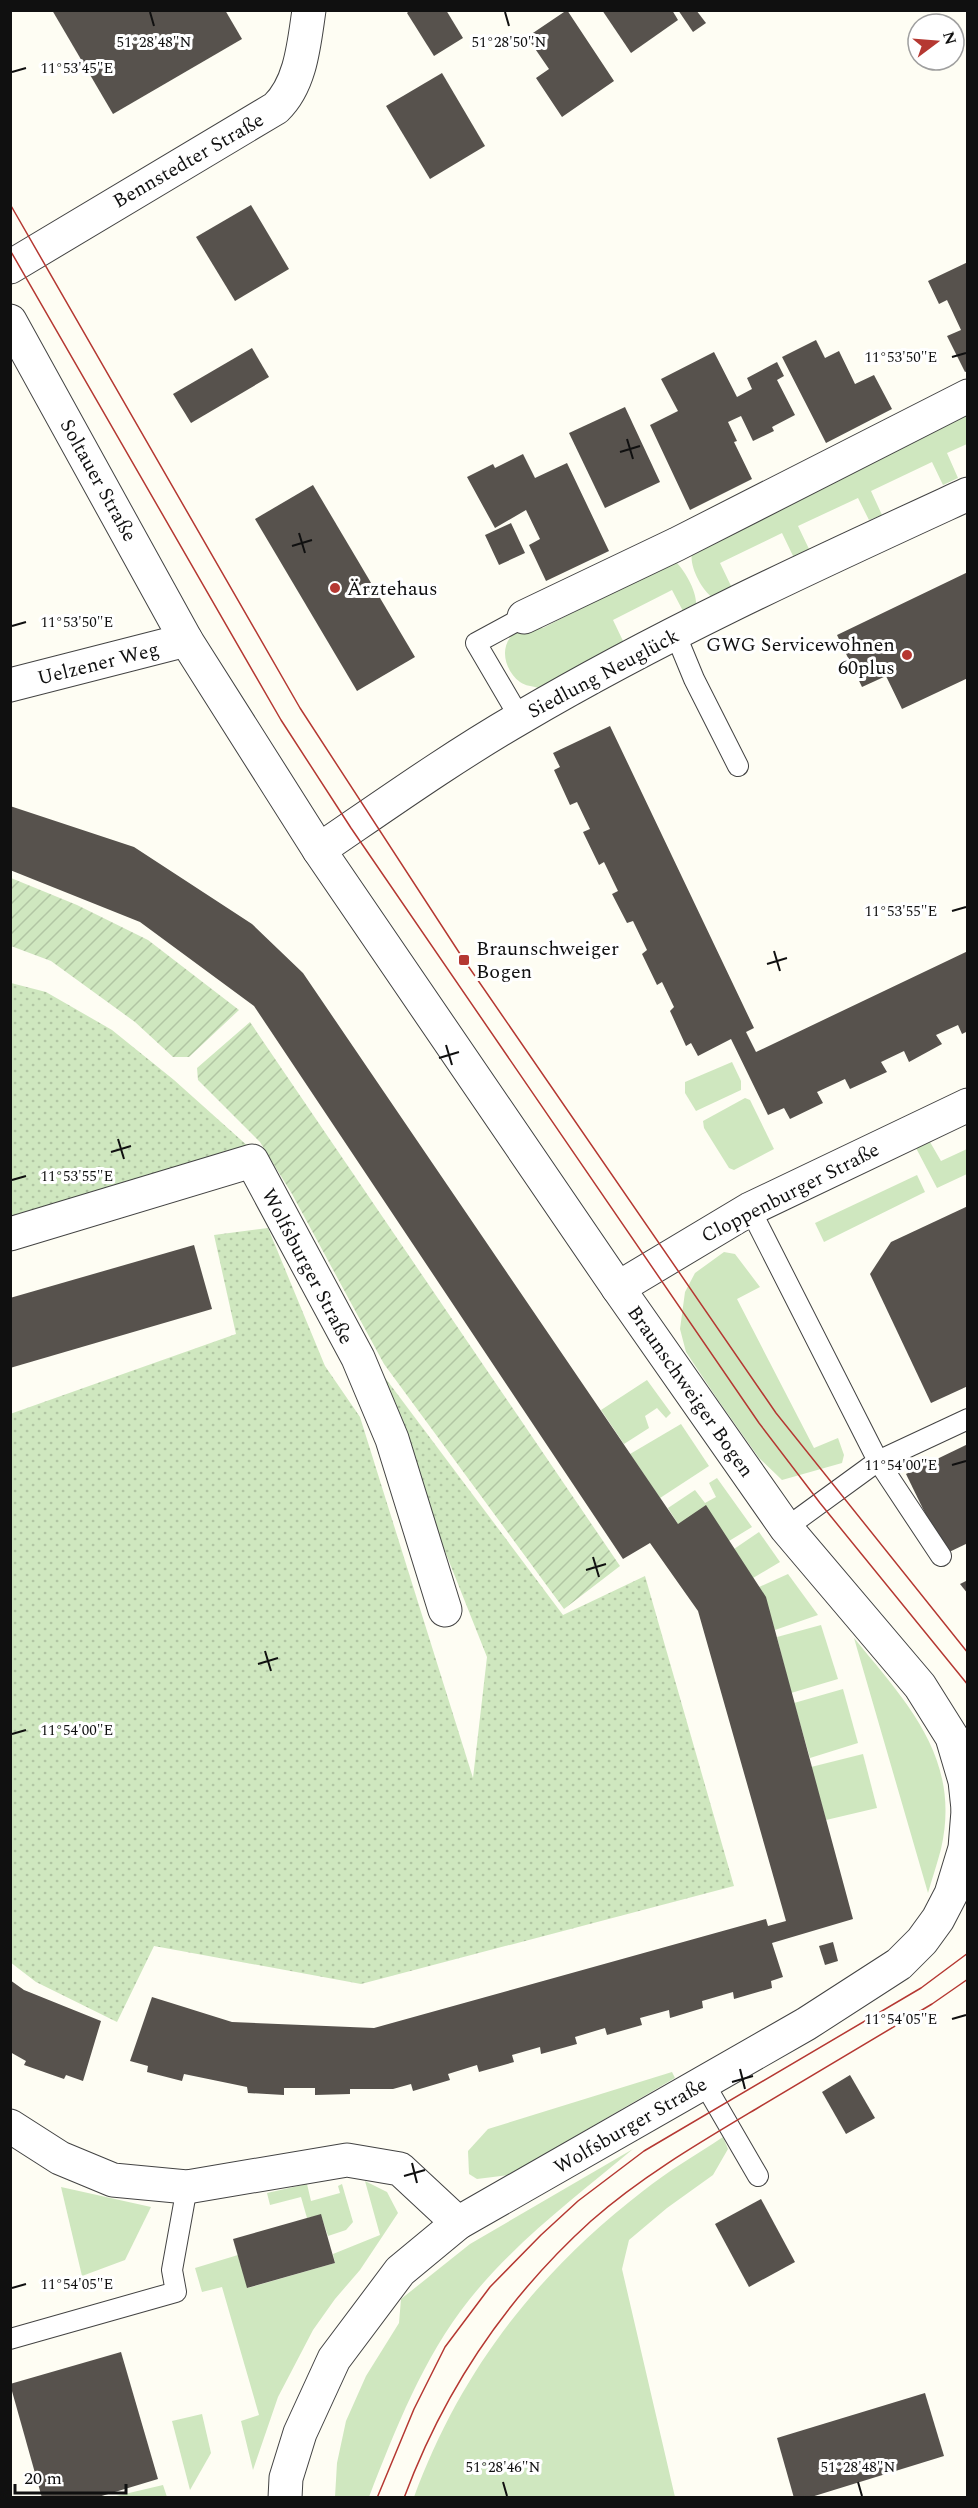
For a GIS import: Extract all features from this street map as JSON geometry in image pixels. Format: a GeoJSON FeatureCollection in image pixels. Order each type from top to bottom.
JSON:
{"type":"FeatureCollection","features":[{"type":"Feature","properties":{"kind":"street","name":"Bennstedter Straße"},"geometry":{"type":"LineString","coordinates":[[10,267],[276,108],[286,98],[295,82],[309,10]]}},
{"type":"Feature","properties":{"kind":"street","name":"Soltauer Straße"},"geometry":{"type":"LineString","coordinates":[[10,321],[186,640]]}},
{"type":"Feature","properties":{"kind":"street"},"geometry":{"type":"LineString","coordinates":[[525,617],[677,544],[968,396]]}},
{"type":"Feature","properties":{"kind":"street","name":"Siedlung Neuglück"},"geometry":{"type":"LineString","coordinates":[[318,850],[409,788],[520,718],[675,633],[968,494]]}},
{"type":"Feature","properties":{"kind":"street","name":"Uelzener Weg"},"geometry":{"type":"LineString","coordinates":[[10,685],[186,640]]}},
{"type":"Feature","properties":{"kind":"street","name":"Braunschweiger Bogen"},"geometry":{"type":"LineString","coordinates":[[186,640],[318,850],[618,1288],[786,1528],[920,1686],[952,1737],[965,1781],[968,1810],[966,1848]]}},
{"type":"Feature","properties":{"kind":"street","name":"Cloppenburger Straße"},"geometry":{"type":"LineString","coordinates":[[618,1288],[750,1209],[968,1105]]}},
{"type":"Feature","properties":{"kind":"street","name":"Wolfsburger Straße"},"geometry":{"type":"LineString","coordinates":[[10,1234],[252,1161],[363,1368],[392,1439],[445,1610]]}},
{"type":"Feature","properties":{"kind":"street","name":"Wolfsburger Straße"},"geometry":{"type":"LineString","coordinates":[[285,2498],[286,2478],[300,2433],[334,2359],[400,2271],[458,2223],[806,2024],[899,1964],[938,1920],[951,1894],[966,1848]]}},
{"type":"Feature","properties":{"kind":"street"},"geometry":{"type":"LineString","coordinates":[[10,2126],[60,2158],[114,2180],[187,2187],[347,2160],[400,2169],[458,2223]]}},
{"type":"Feature","properties":{"kind":"lane"},"geometry":{"type":"LineString","coordinates":[[520,718],[476,643],[525,617]]}},
{"type":"Feature","properties":{"kind":"lane"},"geometry":{"type":"LineString","coordinates":[[675,633],[694,679],[738,766]]}},
{"type":"Feature","properties":{"kind":"lane"},"geometry":{"type":"LineString","coordinates":[[750,1209],[878,1461],[941,1556]]}},
{"type":"Feature","properties":{"kind":"lane"},"geometry":{"type":"LineString","coordinates":[[786,1528],[878,1461],[968,1419]]}},
{"type":"Feature","properties":{"kind":"lane"},"geometry":{"type":"LineString","coordinates":[[704,2083],[758,2176]]}},
{"type":"Feature","properties":{"kind":"lane"},"geometry":{"type":"LineString","coordinates":[[10,2339],[176,2292],[172,2270],[187,2187]]}},
{"type":"Feature","properties":{"kind":"green space"},"geometry":{"type":"Polygon","coordinates":[[[967,413],[967,444],[947,453],[958,478],[943,485],[932,462],[871,491],[882,515],[869,520],[858,498],[798,526],[809,549],[794,558],[782,533],[720,563],[732,588],[713,598],[700,583],[692,564],[692,552],[967,413]]]}},
{"type":"Feature","properties":{"kind":"green space"},"geometry":{"type":"Polygon","coordinates":[[[674,560],[690,582],[695,595],[696,607],[684,613],[672,590],[613,620],[624,643],[538,688],[522,683],[514,677],[507,664],[505,650],[510,637],[518,631],[533,623],[543,628],[674,560]]]}},
{"type":"Feature","properties":{"kind":"green space"},"geometry":{"type":"Polygon","coordinates":[[[11,878],[77,905],[148,940],[239,1010],[189,1057],[173,1057],[135,1022],[51,961],[11,946],[11,878]]]}},
{"type":"Feature","properties":{"kind":"green space"},"geometry":{"type":"Polygon","coordinates":[[[11,983],[46,992],[112,1030],[174,1080],[250,1148],[380,1371],[563,1615],[645,1576],[734,1886],[361,1984],[154,1946],[117,2022],[36,1982],[10,1962],[10,1414],[236,1334],[214,1235],[268,1228],[325,1366],[360,1417],[473,1778],[487,1657],[375,1375],[232,1151],[11,1216],[11,983]]]}},
{"type":"Feature","properties":{"kind":"green space"},"geometry":{"type":"Polygon","coordinates":[[[250,1022],[620,1566],[564,1609],[384,1364],[292,1194],[260,1142],[198,1080],[197,1068],[250,1022]]]}},
{"type":"Feature","properties":{"kind":"green space"},"geometry":{"type":"Polygon","coordinates":[[[732,1062],[741,1081],[741,1090],[696,1111],[685,1093],[685,1082],[732,1062]]]}},
{"type":"Feature","properties":{"kind":"green space"},"geometry":{"type":"Polygon","coordinates":[[[745,1098],[750,1100],[774,1149],[734,1170],[729,1168],[704,1128],[703,1121],[745,1098]]]}},
{"type":"Feature","properties":{"kind":"green space"},"geometry":{"type":"Polygon","coordinates":[[[930,1142],[941,1161],[967,1149],[967,1174],[937,1188],[916,1148],[930,1142]]]}},
{"type":"Feature","properties":{"kind":"green space"},"geometry":{"type":"Polygon","coordinates":[[[917,1175],[925,1192],[824,1242],[815,1223],[917,1175]]]}},
{"type":"Feature","properties":{"kind":"green space"},"geometry":{"type":"Polygon","coordinates":[[[724,1252],[735,1254],[760,1287],[737,1299],[814,1448],[838,1438],[844,1455],[842,1463],[782,1480],[759,1458],[686,1352],[680,1329],[685,1292],[695,1273],[724,1252]]]}},
{"type":"Feature","properties":{"kind":"green space"},"geometry":{"type":"Polygon","coordinates":[[[647,1380],[671,1413],[666,1418],[657,1408],[645,1416],[649,1428],[624,1444],[601,1410],[647,1380]]]}},
{"type":"Feature","properties":{"kind":"green space"},"geometry":{"type":"Polygon","coordinates":[[[681,1424],[709,1466],[660,1498],[630,1454],[681,1424]]]}},
{"type":"Feature","properties":{"kind":"green space"},"geometry":{"type":"Polygon","coordinates":[[[717,1478],[752,1527],[729,1541],[678,1524],[668,1508],[695,1490],[705,1503],[716,1497],[709,1483],[717,1478]]]}},
{"type":"Feature","properties":{"kind":"green space"},"geometry":{"type":"Polygon","coordinates":[[[759,1532],[780,1562],[753,1578],[734,1549],[759,1532]]]}},
{"type":"Feature","properties":{"kind":"green space"},"geometry":{"type":"Polygon","coordinates":[[[788,1574],[818,1615],[775,1630],[759,1587],[788,1574]]]}},
{"type":"Feature","properties":{"kind":"green space"},"geometry":{"type":"Polygon","coordinates":[[[821,1625],[838,1679],[791,1693],[777,1637],[821,1625]]]}},
{"type":"Feature","properties":{"kind":"green space"},"geometry":{"type":"Polygon","coordinates":[[[854,1638],[910,1709],[925,1733],[936,1759],[944,1787],[945,1816],[941,1849],[928,1893],[854,1638]]]}},
{"type":"Feature","properties":{"kind":"green space"},"geometry":{"type":"Polygon","coordinates":[[[843,1689],[858,1743],[810,1758],[794,1703],[843,1689]]]}},
{"type":"Feature","properties":{"kind":"green space"},"geometry":{"type":"Polygon","coordinates":[[[863,1754],[877,1808],[826,1820],[811,1767],[863,1754]]]}},
{"type":"Feature","properties":{"kind":"green space"},"geometry":{"type":"Polygon","coordinates":[[[672,2072],[675,2078],[509,2175],[477,2179],[469,2174],[468,2151],[488,2129],[672,2072]]]}},
{"type":"Feature","properties":{"kind":"green space"},"geometry":{"type":"Polygon","coordinates":[[[723,2137],[728,2149],[713,2175],[667,2208],[629,2240],[622,2269],[675,2497],[414,2497],[433,2451],[479,2366],[536,2291],[604,2223],[672,2170],[723,2137]]]}},
{"type":"Feature","properties":{"kind":"green space"},"geometry":{"type":"Polygon","coordinates":[[[633,2149],[526,2239],[469,2300],[424,2370],[400,2420],[369,2497],[335,2497],[337,2463],[346,2421],[366,2376],[399,2323],[401,2299],[470,2244],[633,2149]]]}},
{"type":"Feature","properties":{"kind":"green space"},"geometry":{"type":"Polygon","coordinates":[[[365,2181],[387,2192],[398,2213],[360,2270],[313,2330],[278,2397],[253,2470],[241,2421],[259,2415],[222,2287],[202,2292],[195,2268],[238,2255],[248,2288],[335,2263],[333,2254],[380,2235],[365,2181]]]}},
{"type":"Feature","properties":{"kind":"green space"},"geometry":{"type":"Polygon","coordinates":[[[307,2184],[311,2201],[340,2193],[338,2186],[342,2184],[353,2222],[346,2230],[328,2236],[321,2215],[307,2218],[301,2197],[270,2205],[267,2193],[307,2184]]]}},
{"type":"Feature","properties":{"kind":"green space"},"geometry":{"type":"Polygon","coordinates":[[[61,2187],[151,2207],[125,2260],[82,2276],[61,2187]]]}},
{"type":"Feature","properties":{"kind":"green space"},"geometry":{"type":"Polygon","coordinates":[[[202,2414],[211,2453],[190,2490],[172,2421],[202,2414]]]}},
{"type":"Feature","properties":{"kind":"green space"},"geometry":{"type":"Polygon","coordinates":[[[163,2485],[167,2497],[112,2497],[163,2485]]]}},
{"type":"Feature","properties":{"kind":"building"},"geometry":{"type":"Polygon","coordinates":[[[52,10],[225,10],[242,39],[113,114],[52,10]]]}},
{"type":"Feature","properties":{"kind":"building"},"geometry":{"type":"Polygon","coordinates":[[[410,10],[446,10],[463,38],[434,56],[407,13],[410,10]]]}},
{"type":"Feature","properties":{"kind":"building"},"geometry":{"type":"Polygon","coordinates":[[[567,10],[614,81],[562,117],[536,78],[549,69],[527,37],[567,10]]]}},
{"type":"Feature","properties":{"kind":"building"},"geometry":{"type":"Polygon","coordinates":[[[602,10],[672,10],[678,20],[631,53],[602,10]]]}},
{"type":"Feature","properties":{"kind":"building"},"geometry":{"type":"Polygon","coordinates":[[[678,10],[696,10],[706,23],[693,32],[678,10]]]}},
{"type":"Feature","properties":{"kind":"building"},"geometry":{"type":"Polygon","coordinates":[[[442,73],[485,146],[430,179],[386,106],[442,73]]]}},
{"type":"Feature","properties":{"kind":"building"},"geometry":{"type":"Polygon","coordinates":[[[251,205],[289,269],[235,301],[196,237],[251,205]]]}},
{"type":"Feature","properties":{"kind":"building"},"geometry":{"type":"Polygon","coordinates":[[[968,262],[968,371],[965,372],[947,336],[961,330],[947,300],[939,304],[928,281],[968,262]]]}},
{"type":"Feature","properties":{"kind":"building"},"geometry":{"type":"Polygon","coordinates":[[[816,340],[825,358],[839,351],[855,384],[874,375],[892,409],[826,443],[782,357],[816,340]]]}},
{"type":"Feature","properties":{"kind":"building"},"geometry":{"type":"Polygon","coordinates":[[[252,348],[269,377],[191,423],[173,394],[252,348]]]}},
{"type":"Feature","properties":{"kind":"building"},"geometry":{"type":"Polygon","coordinates":[[[714,352],[737,397],[752,389],[747,378],[777,362],[784,376],[777,380],[795,415],[772,427],[774,431],[753,441],[741,416],[728,422],[737,441],[734,442],[752,479],[690,510],[650,425],[678,411],[661,379],[714,352]]]}},
{"type":"Feature","properties":{"kind":"building"},"geometry":{"type":"Polygon","coordinates":[[[625,407],[660,482],[605,508],[569,433],[625,407]]]}},
{"type":"Feature","properties":{"kind":"building"},"geometry":{"type":"Polygon","coordinates":[[[523,454],[535,478],[567,463],[609,551],[546,581],[529,545],[540,539],[526,510],[495,528],[467,477],[493,464],[495,468],[523,454]]]}},
{"type":"Feature","properties":{"kind":"building","name":"Ärztehaus"},"geometry":{"type":"Polygon","coordinates":[[[313,485],[415,657],[357,691],[255,519],[313,485]]]}},
{"type":"Feature","properties":{"kind":"building"},"geometry":{"type":"Polygon","coordinates":[[[511,523],[525,553],[499,565],[485,535],[511,523]]]}},
{"type":"Feature","properties":{"kind":"building","name":"GWG Servicewohnen 60plus"},"geometry":{"type":"Polygon","coordinates":[[[968,572],[968,678],[902,709],[886,676],[862,687],[837,635],[968,572]]]}},
{"type":"Feature","properties":{"kind":"building"},"geometry":{"type":"Polygon","coordinates":[[[610,726],[754,1028],[746,1032],[756,1052],[968,951],[968,1031],[962,1034],[958,1025],[936,1035],[942,1044],[909,1062],[904,1051],[881,1062],[887,1072],[850,1089],[845,1079],[817,1092],[823,1103],[790,1119],[784,1108],[768,1115],[731,1039],[698,1056],[691,1043],[686,1046],[670,1011],[674,1007],[662,982],[657,985],[642,954],[647,950],[633,921],[627,923],[612,894],[618,891],[604,862],[599,865],[583,832],[590,829],[577,802],[570,805],[554,770],[560,767],[553,753],[610,726]]]}},
{"type":"Feature","properties":{"kind":"building"},"geometry":{"type":"Polygon","coordinates":[[[10,806],[134,847],[252,924],[303,973],[678,1524],[706,1505],[766,1597],[853,1919],[772,1943],[783,1977],[771,1981],[772,1988],[734,1999],[733,1992],[702,2001],[703,2008],[670,2018],[669,2010],[640,2018],[642,2025],[607,2035],[605,2028],[575,2037],[577,2044],[541,2054],[540,2047],[512,2055],[514,2062],[479,2072],[477,2065],[448,2074],[450,2080],[413,2091],[411,2084],[393,2089],[350,2089],[350,2094],[315,2095],[315,2088],[284,2088],[284,2095],[248,2093],[247,2087],[184,2074],[182,2081],[147,2072],[148,2066],[130,2061],[152,1997],[232,2022],[374,2028],[766,1919],[768,1926],[786,1921],[698,1611],[650,1543],[623,1559],[254,1006],[140,922],[10,870],[10,806]]]}},
{"type":"Feature","properties":{"kind":"building"},"geometry":{"type":"Polygon","coordinates":[[[968,1206],[968,1386],[931,1403],[870,1274],[891,1242],[968,1206]]]}},
{"type":"Feature","properties":{"kind":"building"},"geometry":{"type":"Polygon","coordinates":[[[194,1245],[212,1309],[10,1368],[10,1298],[194,1245]]]}},
{"type":"Feature","properties":{"kind":"building"},"geometry":{"type":"Polygon","coordinates":[[[968,1444],[968,1543],[945,1554],[906,1474],[968,1444]]]}},
{"type":"Feature","properties":{"kind":"building"},"geometry":{"type":"Polygon","coordinates":[[[968,1580],[968,1594],[960,1584],[968,1580]]]}},
{"type":"Feature","properties":{"kind":"building"},"geometry":{"type":"Polygon","coordinates":[[[833,1942],[838,1961],[825,1965],[819,1946],[833,1942]]]}},
{"type":"Feature","properties":{"kind":"building"},"geometry":{"type":"Polygon","coordinates":[[[10,1980],[24,1990],[101,2021],[83,2081],[66,2075],[64,2079],[24,2065],[26,2061],[10,2052],[10,1980]]]}},
{"type":"Feature","properties":{"kind":"building"},"geometry":{"type":"Polygon","coordinates":[[[850,2075],[875,2118],[846,2134],[822,2092],[850,2075]]]}},
{"type":"Feature","properties":{"kind":"building"},"geometry":{"type":"Polygon","coordinates":[[[761,2199],[795,2262],[749,2287],[715,2224],[761,2199]]]}},
{"type":"Feature","properties":{"kind":"building"},"geometry":{"type":"Polygon","coordinates":[[[321,2214],[335,2263],[247,2288],[233,2239],[321,2214]]]}},
{"type":"Feature","properties":{"kind":"building"},"geometry":{"type":"Polygon","coordinates":[[[121,2352],[158,2479],[95,2498],[42,2498],[10,2384],[121,2352]]]}},
{"type":"Feature","properties":{"kind":"building"},"geometry":{"type":"Polygon","coordinates":[[[925,2393],[944,2456],[808,2498],[794,2498],[777,2438],[925,2393]]]}},
{"type":"Feature","properties":{"kind":"tram line"},"geometry":{"type":"LineString","coordinates":[[10,204],[300,708],[464,960],[776,1413],[968,1653]]}},
{"type":"Feature","properties":{"kind":"tram line"},"geometry":{"type":"LineString","coordinates":[[10,250],[281,720],[351,828],[759,1423],[820,1503],[968,1685]]}},
{"type":"Feature","properties":{"kind":"tram line"},"geometry":{"type":"LineString","coordinates":[[377,2498],[414,2409],[445,2347],[490,2287],[541,2235],[578,2201],[644,2151],[921,1988],[968,1953]]}},
{"type":"Feature","properties":{"kind":"tram line"},"geometry":{"type":"LineString","coordinates":[[404,2498],[438,2420],[458,2383],[481,2348],[532,2282],[591,2221],[671,2161],[932,2004],[968,1979]]}},
{"type":"Feature","properties":{"kind":"place","name":"Ärztehaus"},"geometry":{"type":"Point","coordinates":[335,588]}},
{"type":"Feature","properties":{"kind":"place","name":"GWG Servicewohnen 60plus"},"geometry":{"type":"Point","coordinates":[907,655]}},
{"type":"Feature","properties":{"kind":"place","name":"Braunschweiger Bogen"},"geometry":{"type":"Point","coordinates":[464,960]}}]}
